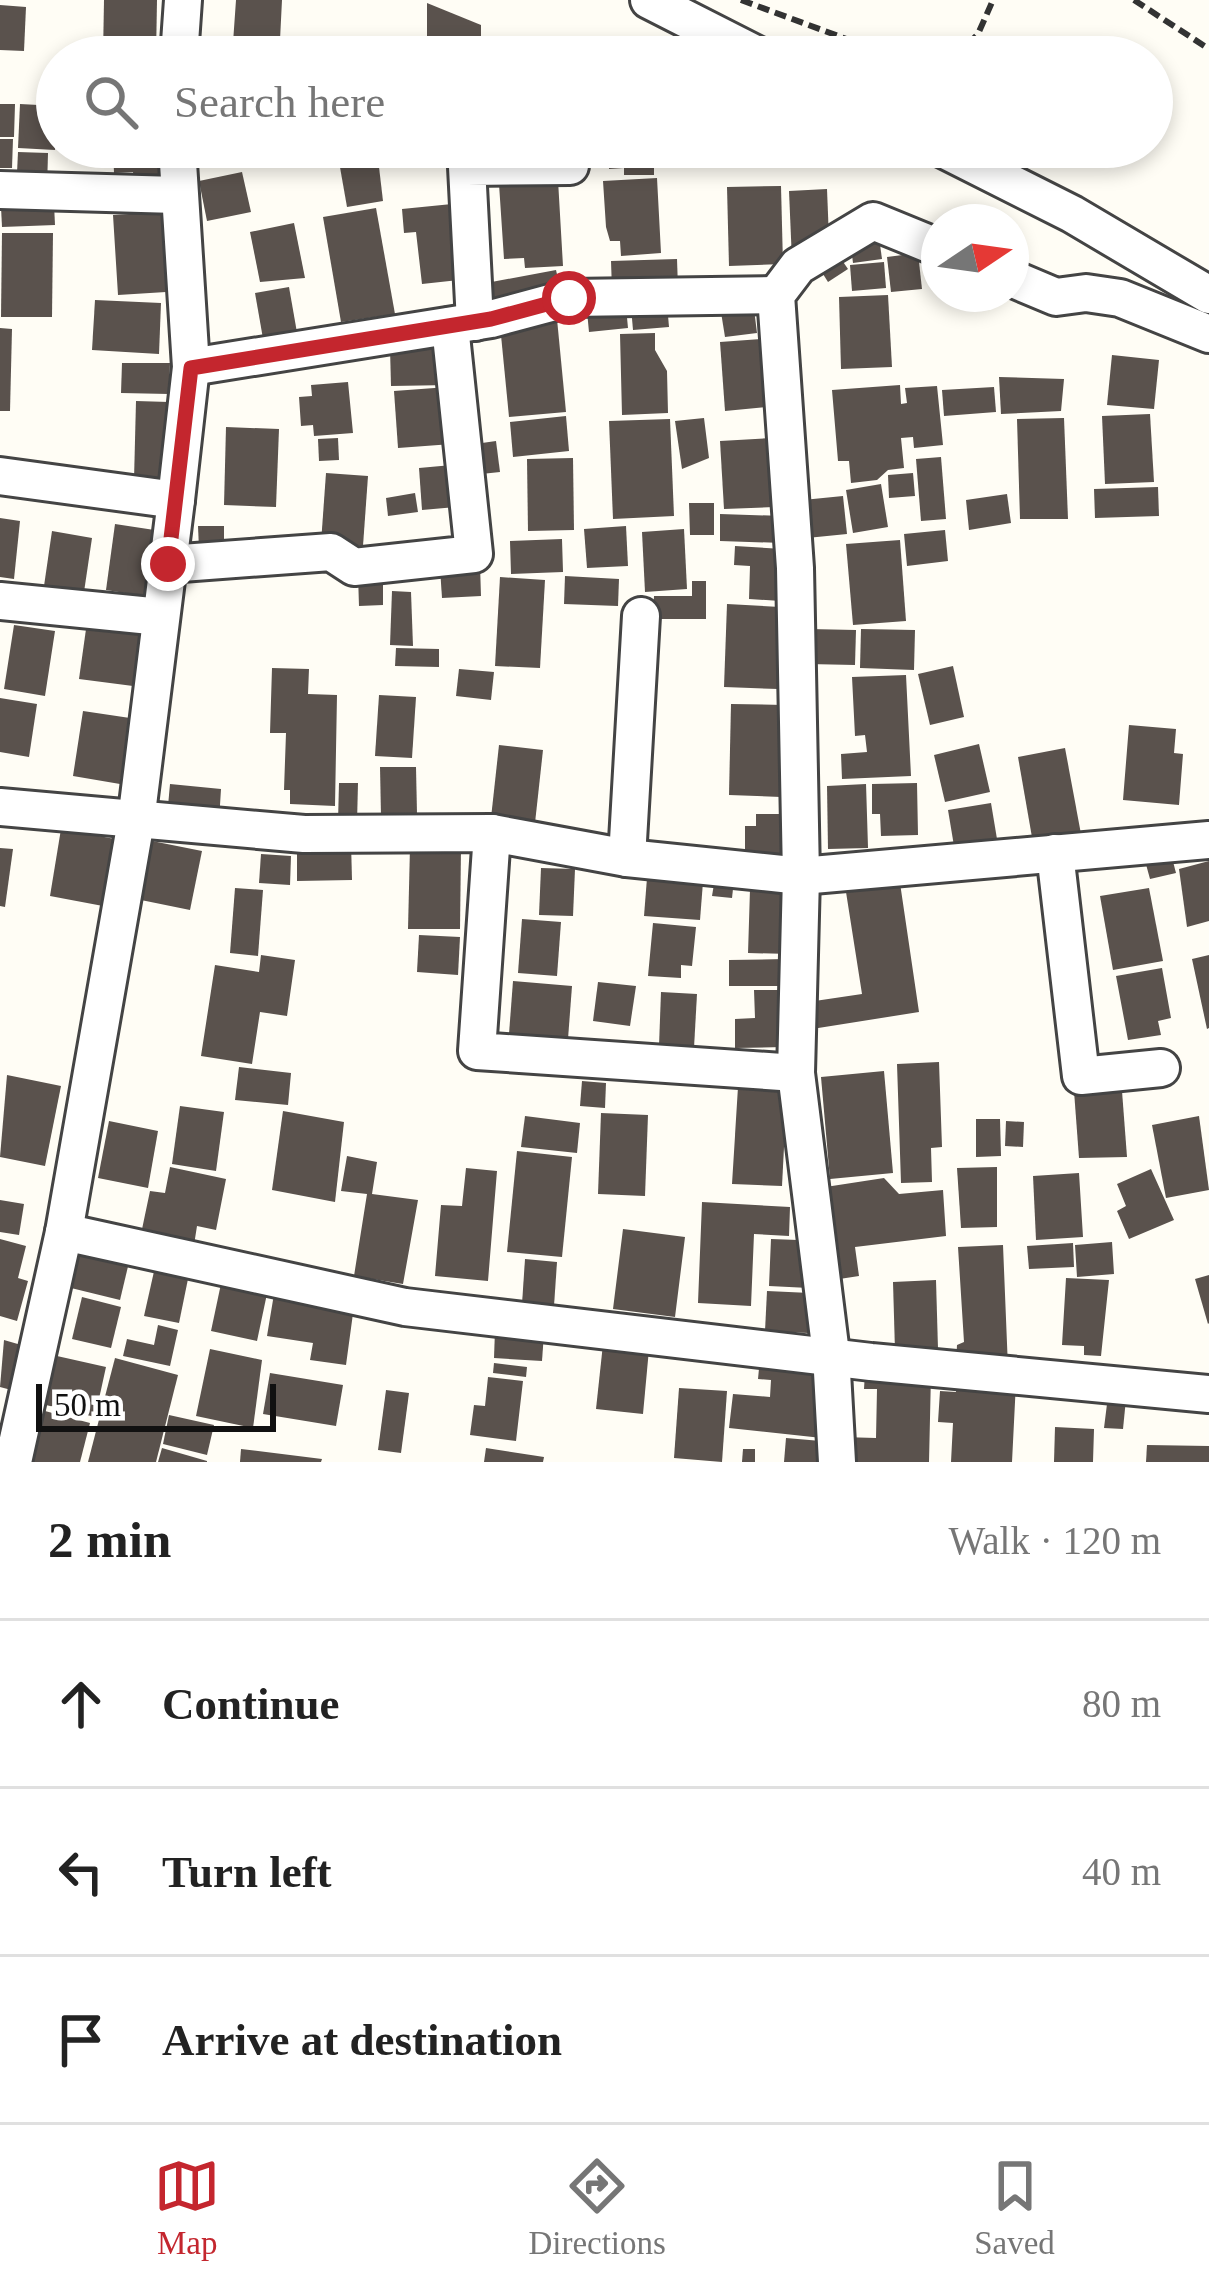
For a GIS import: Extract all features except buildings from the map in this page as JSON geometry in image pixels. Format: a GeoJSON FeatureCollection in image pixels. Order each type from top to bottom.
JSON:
{"type":"FeatureCollection","features":[{"type":"Feature","properties":{"kind":"street"},"geometry":{"type":"LineString","coordinates":[[180,36],[183,0]]}},
{"type":"Feature","properties":{"kind":"street"},"geometry":{"type":"LineString","coordinates":[[649,0],[720,36]]}},
{"type":"Feature","properties":{"kind":"street"},"geometry":{"type":"LineString","coordinates":[[13,1462],[64,1232],[136,820],[191,368],[177,168]]}},
{"type":"Feature","properties":{"kind":"street"},"geometry":{"type":"LineString","coordinates":[[168,564],[331,552],[354,567],[474,554],[462,324],[466,168]]}},
{"type":"Feature","properties":{"kind":"street"},"geometry":{"type":"LineString","coordinates":[[981,168],[1072,214],[1209,295]]}},
{"type":"Feature","properties":{"kind":"street"},"geometry":{"type":"LineString","coordinates":[[0,190],[177,195]]}},
{"type":"Feature","properties":{"kind":"street"},"geometry":{"type":"LineString","coordinates":[[837,1462],[831,1354],[796,1073],[801,876],[795,568],[776,295],[798,266],[873,221],[921,241]]}},
{"type":"Feature","properties":{"kind":"street"},"geometry":{"type":"LineString","coordinates":[[1029,285],[1056,296],[1086,292],[1120,298],[1209,334]]}},
{"type":"Feature","properties":{"kind":"street"},"geometry":{"type":"LineString","coordinates":[[191,368],[462,324],[569,298],[776,295]]}},
{"type":"Feature","properties":{"kind":"street"},"geometry":{"type":"LineString","coordinates":[[0,476],[176,500]]}},
{"type":"Feature","properties":{"kind":"street"},"geometry":{"type":"LineString","coordinates":[[0,601],[161,616]]}},
{"type":"Feature","properties":{"kind":"street"},"geometry":{"type":"LineString","coordinates":[[627,858],[640,616]]}},
{"type":"Feature","properties":{"kind":"street"},"geometry":{"type":"LineString","coordinates":[[0,807],[304,834],[492,833],[627,858],[801,876],[1209,840]]}},
{"type":"Feature","properties":{"kind":"street"},"geometry":{"type":"LineString","coordinates":[[492,833],[477,1051],[796,1073]]}},
{"type":"Feature","properties":{"kind":"street"},"geometry":{"type":"LineString","coordinates":[[1055,854],[1081,1076],[1161,1069]]}},
{"type":"Feature","properties":{"kind":"street"},"geometry":{"type":"LineString","coordinates":[[64,1232],[405,1307],[1209,1394]]}},
{"type":"Feature","properties":{"kind":"path"},"geometry":{"type":"LineString","coordinates":[[741,0],[839,36]]}},
{"type":"Feature","properties":{"kind":"path"},"geometry":{"type":"LineString","coordinates":[[976,36],[993,0]]}},
{"type":"Feature","properties":{"kind":"path"},"geometry":{"type":"LineString","coordinates":[[1134,0],[1209,49]]}},
{"type":"Feature","properties":{"kind":"route"},"geometry":{"type":"LineString","coordinates":[[168,564],[191,368],[491,319],[569,298]]}}]}
